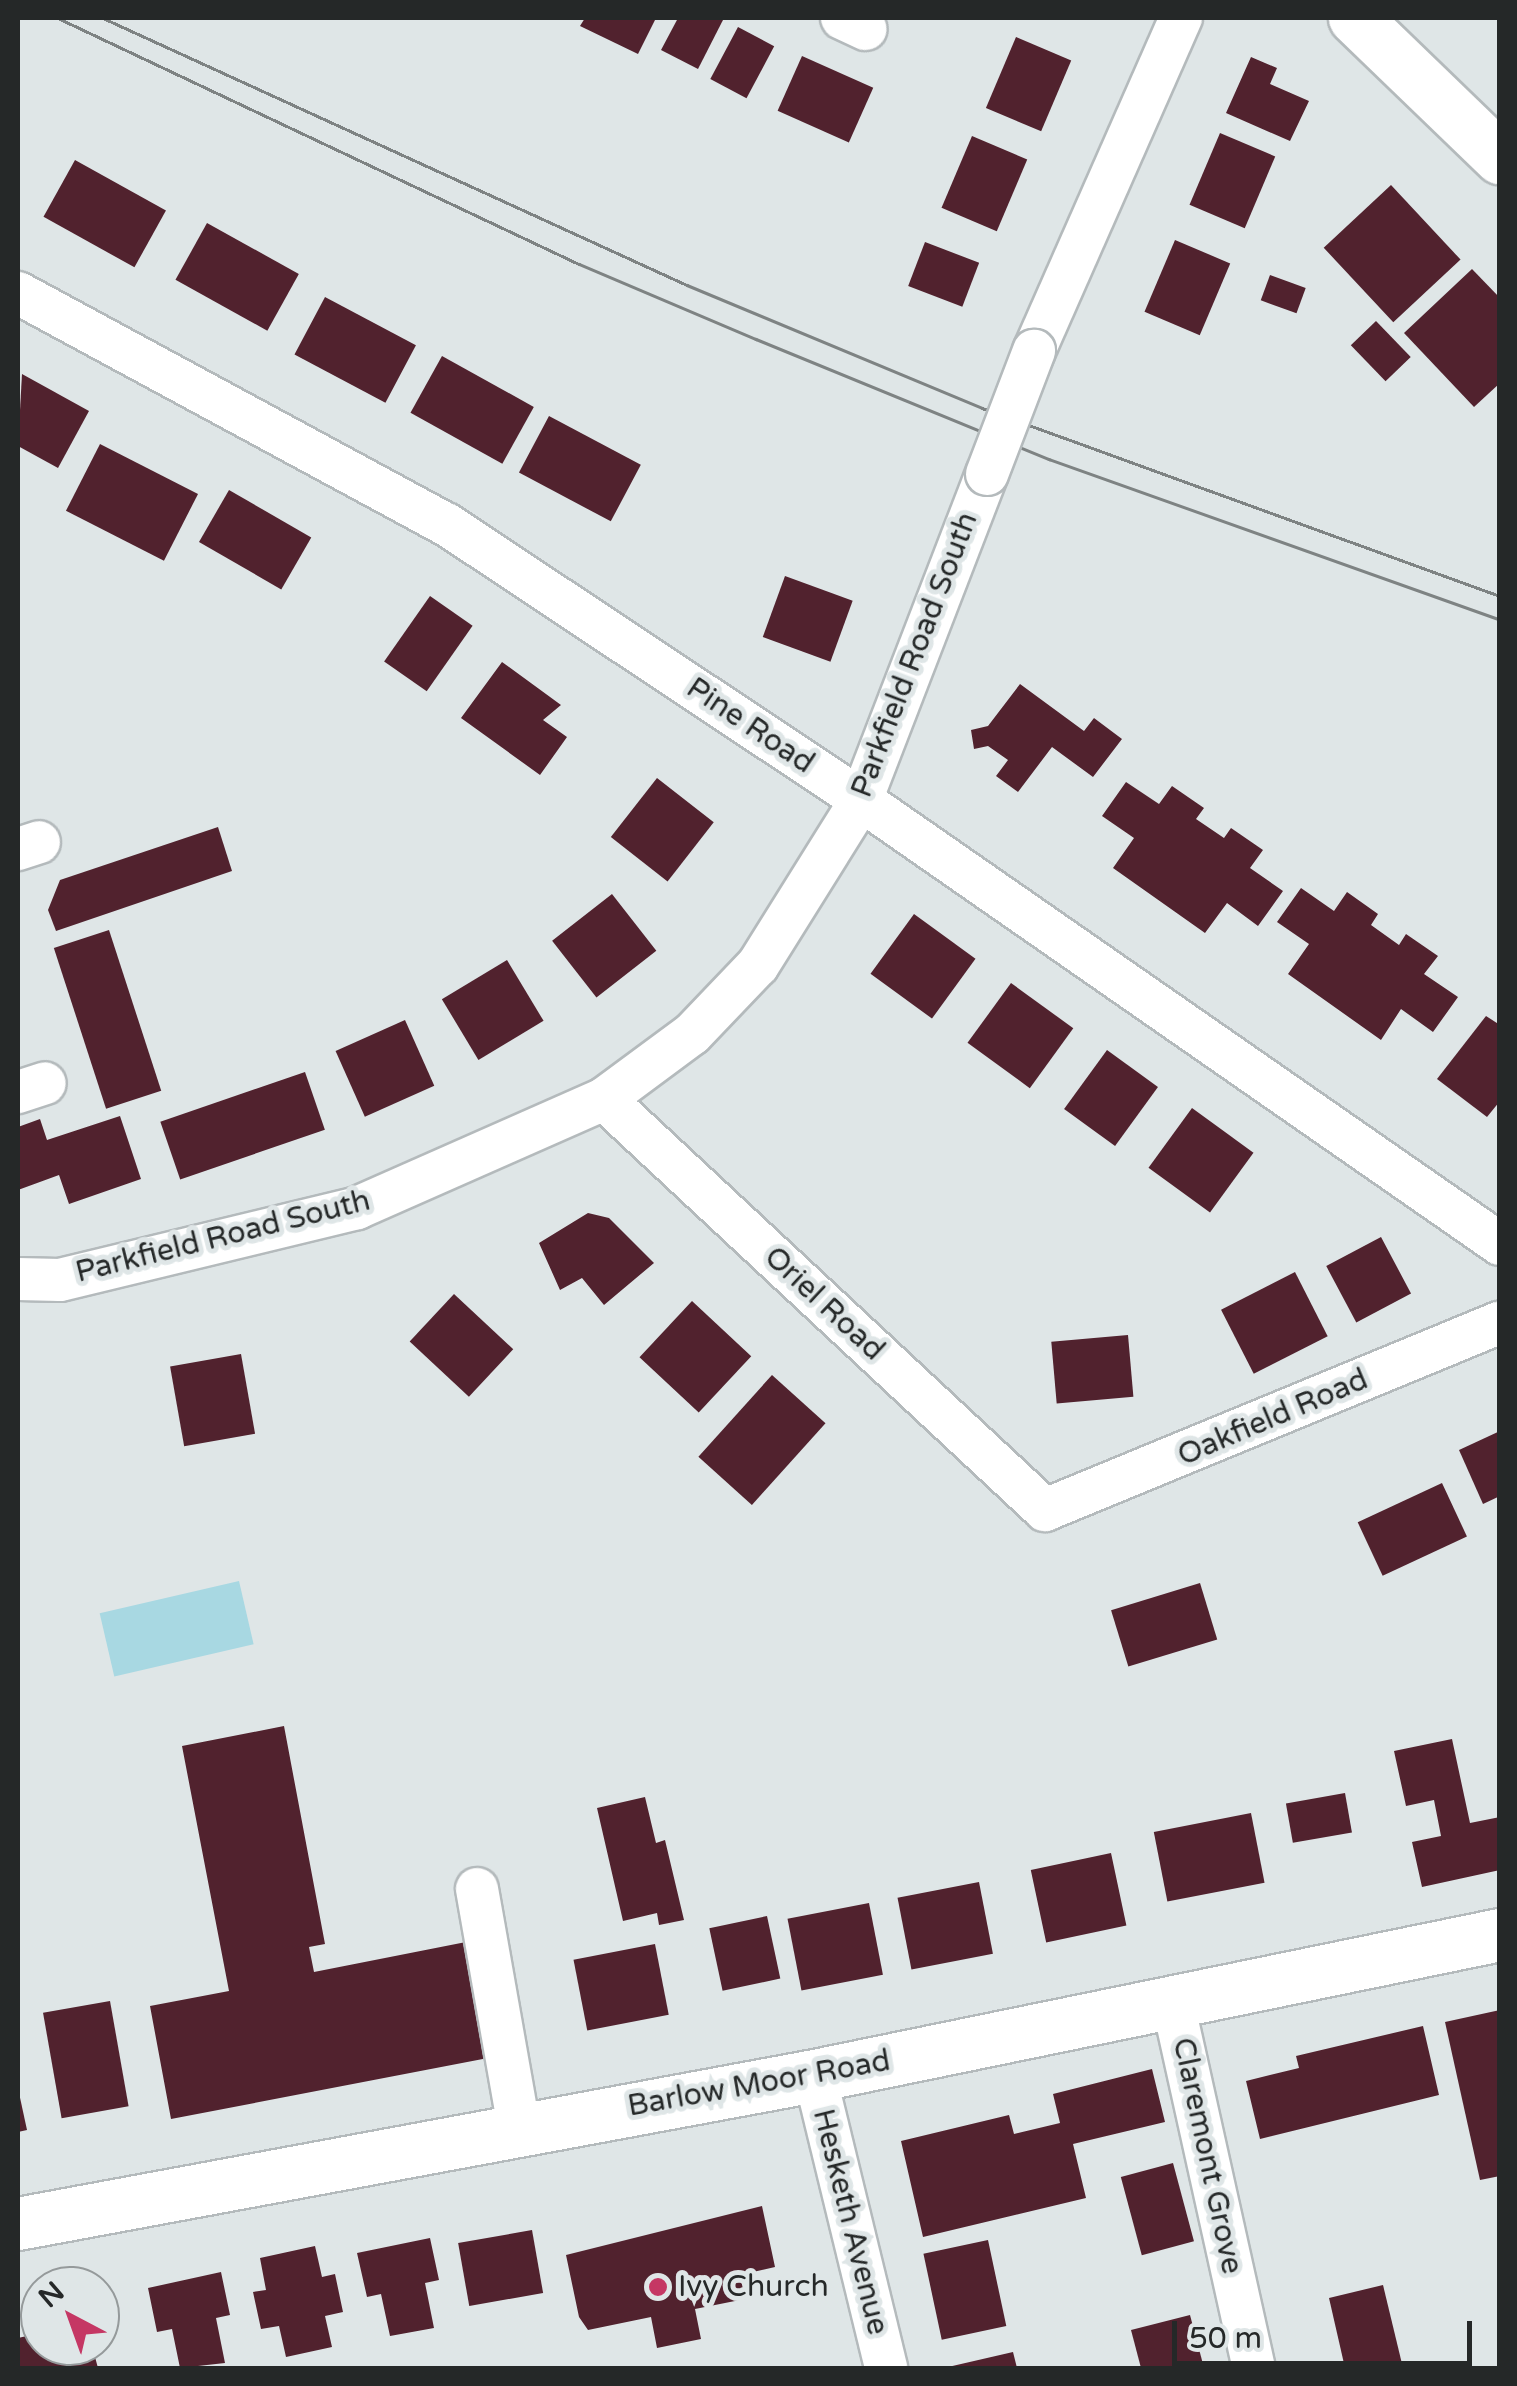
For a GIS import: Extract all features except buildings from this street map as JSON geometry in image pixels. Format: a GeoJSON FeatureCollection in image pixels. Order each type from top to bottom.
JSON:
{"type":"FeatureCollection","features":[{"type":"Feature","properties":{"kind":"main road"},"geometry":{"type":"LineString","coordinates":[[1354,18],[1500,158]]}},
{"type":"Feature","properties":{"kind":"main road","name":"Barlow Moor Road"},"geometry":{"type":"LineString","coordinates":[[18,2224],[815,2076],[1500,1935]]}},
{"type":"Feature","properties":{"kind":"street","name":"Parkfield Road South"},"geometry":{"type":"LineString","coordinates":[[18,1279],[60,1280],[357,1208],[604,1099],[692,1034],[758,965],[861,800],[1034,351],[1182,18]]}},
{"type":"Feature","properties":{"kind":"street","name":"Pine Road"},"geometry":{"type":"LineString","coordinates":[[18,293],[446,524],[861,800],[1500,1244]]}},
{"type":"Feature","properties":{"kind":"street","name":"Oriel Road"},"geometry":{"type":"LineString","coordinates":[[604,1099],[1044,1510]]}},
{"type":"Feature","properties":{"kind":"street","name":"Oakfield Road"},"geometry":{"type":"LineString","coordinates":[[1044,1510],[1500,1322]]}},
{"type":"Feature","properties":{"kind":"street"},"geometry":{"type":"LineString","coordinates":[[477,1889],[519,2128]]}},
{"type":"Feature","properties":{"kind":"street","name":"Claremont Grove"},"geometry":{"type":"LineString","coordinates":[[1173,2003],[1254,2368]]}},
{"type":"Feature","properties":{"kind":"street","name":"Hesketh Avenue"},"geometry":{"type":"LineString","coordinates":[[815,2076],[886,2368]]}},
{"type":"Feature","properties":{"kind":"shaded area"},"geometry":{"type":"Polygon","coordinates":[[[239,1581],[254,1644],[114,1677],[100,1613],[239,1581]]]}},
{"type":"Feature","properties":{"kind":"tram line"},"geometry":{"type":"LineString","coordinates":[[58,18],[579,264],[756,339],[1049,459],[1500,620]]}},
{"type":"Feature","properties":{"kind":"tram line"},"geometry":{"type":"LineString","coordinates":[[103,18],[687,285],[982,408],[1500,596]]}},
{"type":"Feature","properties":{"kind":"place","name":"Ivy Church"},"geometry":{"type":"Point","coordinates":[658,2287]}}]}
